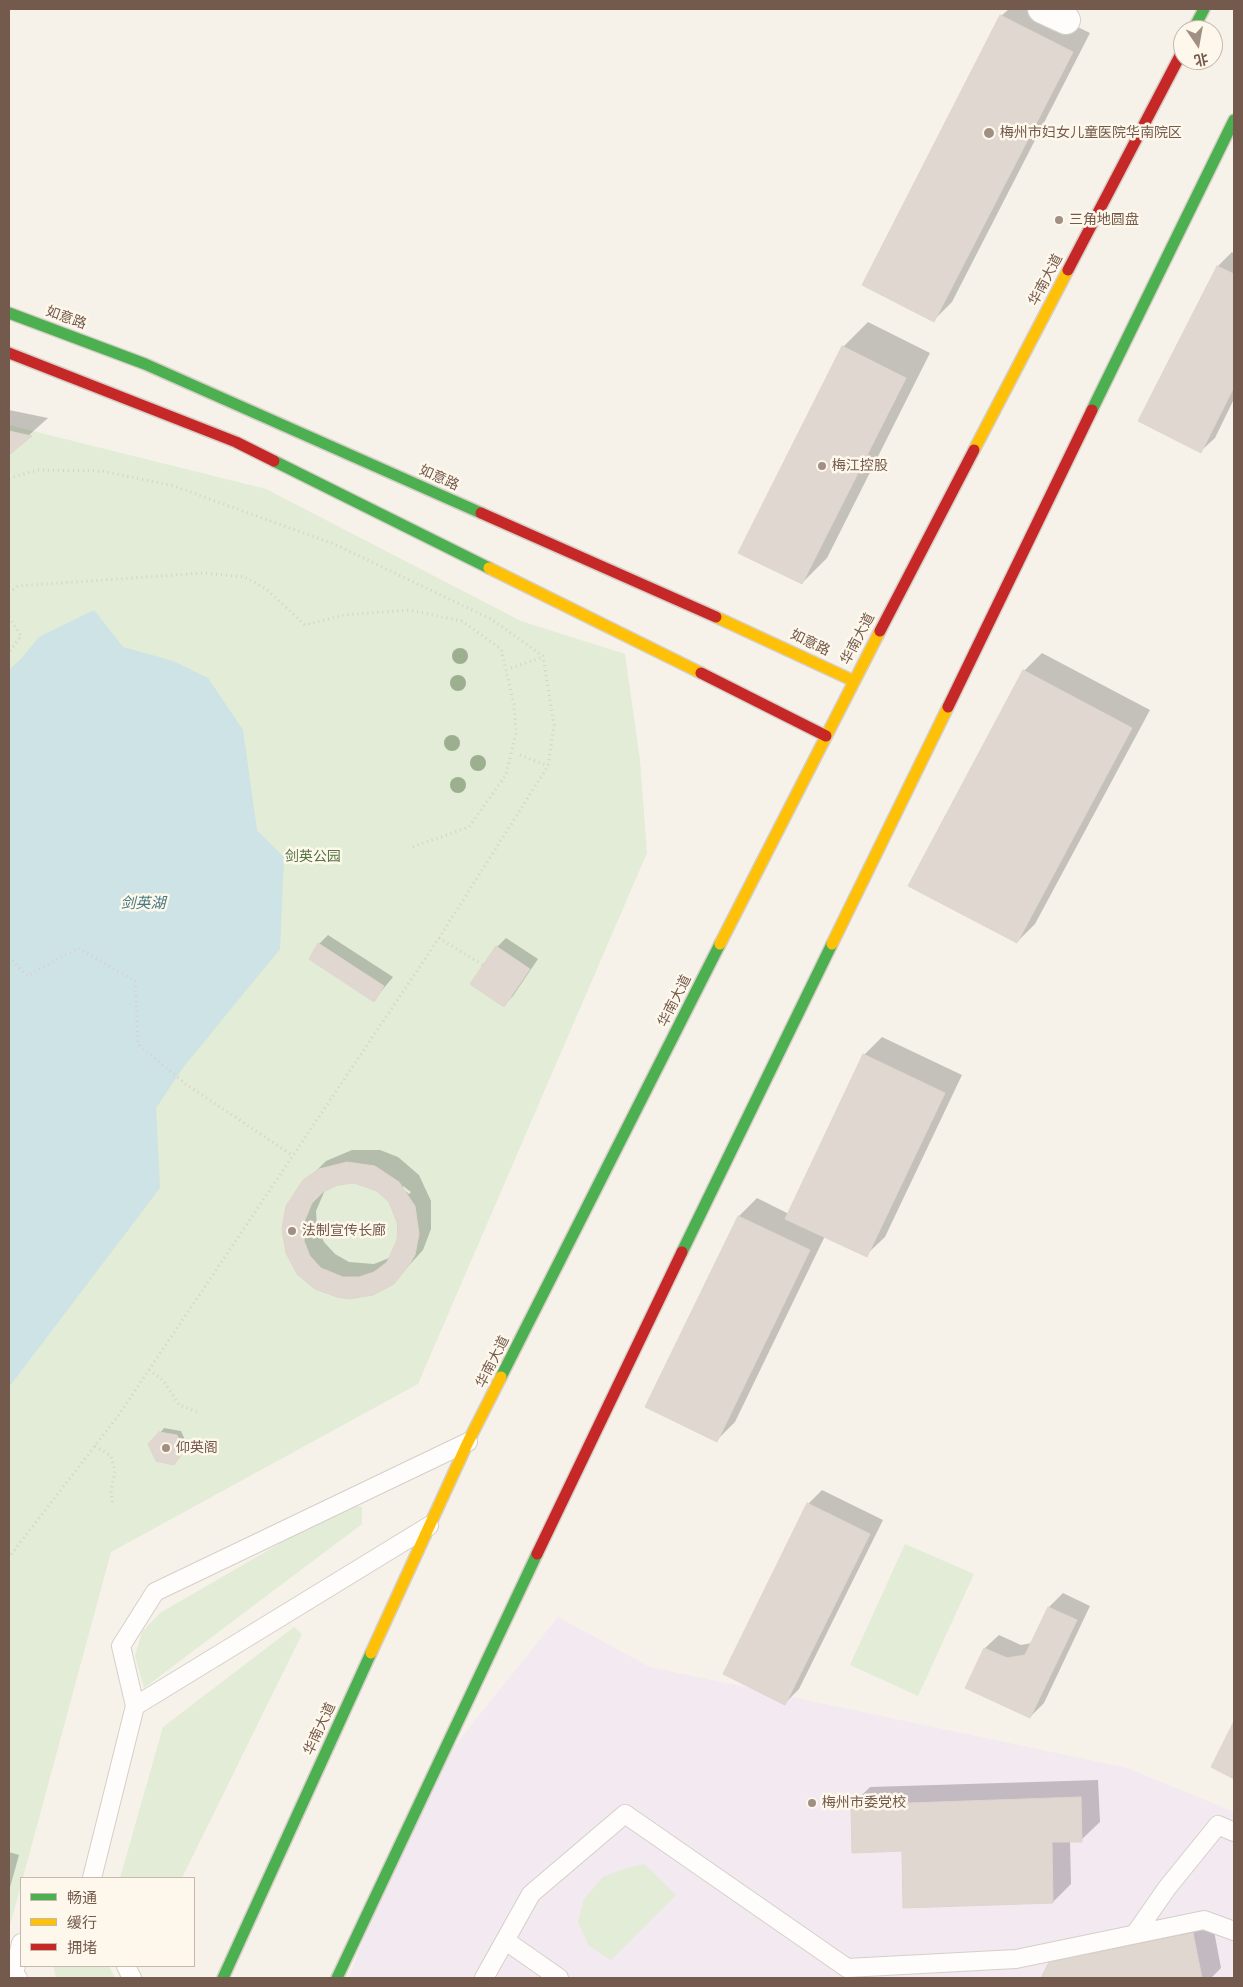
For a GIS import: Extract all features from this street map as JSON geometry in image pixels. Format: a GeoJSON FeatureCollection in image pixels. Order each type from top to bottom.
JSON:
{"type":"FeatureCollection","features":[{"type":"Feature","properties":{"kind":"main road","name":"华南大道"},"geometry":{"type":"LineString","coordinates":[[223,1978],[468,1442],[854,681],[1173,69]]}},
{"type":"Feature","properties":{"kind":"main road"},"geometry":{"type":"LineString","coordinates":[[338,1978],[615,1389],[1234,120]]}},
{"type":"Feature","properties":{"kind":"main road","name":"如意路"},"geometry":{"type":"LineString","coordinates":[[9,313],[145,364],[782,646],[854,681]]}},
{"type":"Feature","properties":{"kind":"main road"},"geometry":{"type":"LineString","coordinates":[[9,353],[236,442],[826,736]]}},
{"type":"Feature","properties":{"kind":"street"},"geometry":{"type":"LineString","coordinates":[[1042,9],[1066,20]]}},
{"type":"Feature","properties":{"kind":"lane"},"geometry":{"type":"LineString","coordinates":[[92,1877],[135,1706],[121,1646],[155,1592],[468,1442]]}},
{"type":"Feature","properties":{"kind":"lane"},"geometry":{"type":"LineString","coordinates":[[135,1706],[430,1526]]}},
{"type":"Feature","properties":{"kind":"lane"},"geometry":{"type":"LineString","coordinates":[[484,1978],[531,1894],[625,1814],[847,1975],[1016,1959],[1204,1920],[1234,1931]]}},
{"type":"Feature","properties":{"kind":"lane"},"geometry":{"type":"LineString","coordinates":[[1135,1934],[1167,1888],[1218,1825],[1234,1832]]}},
{"type":"Feature","properties":{"kind":"lane"},"geometry":{"type":"LineString","coordinates":[[506,1941],[559,1978]]}},
{"type":"Feature","properties":{"kind":"lane"},"geometry":{"type":"LineString","coordinates":[[18,1978],[14,1974],[20,1948]]}},
{"type":"Feature","properties":{"kind":"path"},"geometry":{"type":"LineString","coordinates":[[9,478],[38,470],[102,471],[174,486],[334,544],[491,619],[544,656],[554,725],[548,766],[439,938],[149,1370],[95,1446],[9,1557]]}},
{"type":"Feature","properties":{"kind":"path"},"geometry":{"type":"LineString","coordinates":[[9,593],[18,586],[203,573],[246,577],[266,590],[304,625],[344,615],[410,610],[462,620],[501,649],[514,704],[516,733],[506,775],[469,827],[412,848]]}},
{"type":"Feature","properties":{"kind":"path"},"geometry":{"type":"LineString","coordinates":[[9,617],[21,636],[9,652]]}},
{"type":"Feature","properties":{"kind":"path"},"geometry":{"type":"LineString","coordinates":[[511,668],[544,656]]}},
{"type":"Feature","properties":{"kind":"path"},"geometry":{"type":"LineString","coordinates":[[520,755],[548,766]]}},
{"type":"Feature","properties":{"kind":"path"},"geometry":{"type":"LineString","coordinates":[[439,938],[483,966]]}},
{"type":"Feature","properties":{"kind":"path"},"geometry":{"type":"LineString","coordinates":[[9,957],[28,976],[78,948],[135,980],[138,1044],[187,1085],[292,1155]]}},
{"type":"Feature","properties":{"kind":"path"},"geometry":{"type":"LineString","coordinates":[[149,1370],[163,1380],[179,1405],[197,1412]]}},
{"type":"Feature","properties":{"kind":"path"},"geometry":{"type":"LineString","coordinates":[[95,1446],[111,1456],[115,1471],[110,1491],[113,1506]]}},
{"type":"Feature","properties":{"kind":"shaded area","name":"梅州市委党校"},"geometry":{"type":"Polygon","coordinates":[[[558,1617],[650,1667],[1127,1768],[1234,1812],[1234,1978],[349,1978],[416,1794],[558,1617]]]}},
{"type":"Feature","properties":{"kind":"green space","name":"剑英公园"},"geometry":{"type":"Polygon","coordinates":[[[9,425],[266,489],[521,621],[625,654],[640,760],[647,853],[418,1384],[111,1552],[23,1877],[20,1877],[20,1888],[9,1929],[9,425]]]}},
{"type":"Feature","properties":{"kind":"green space"},"geometry":{"type":"Polygon","coordinates":[[[348,1504],[362,1507],[362,1524],[144,1688],[135,1656],[142,1632],[160,1613],[348,1504]]]}},
{"type":"Feature","properties":{"kind":"green space"},"geometry":{"type":"Polygon","coordinates":[[[905,1544],[974,1574],[918,1696],[850,1665],[905,1544]]]}},
{"type":"Feature","properties":{"kind":"green space"},"geometry":{"type":"Polygon","coordinates":[[[294,1627],[302,1634],[182,1877],[120,1877],[163,1727],[294,1627]]]}},
{"type":"Feature","properties":{"kind":"green space"},"geometry":{"type":"Polygon","coordinates":[[[644,1864],[676,1895],[611,1960],[589,1946],[578,1922],[584,1899],[603,1877],[644,1864]]]}},
{"type":"Feature","properties":{"kind":"green space"},"geometry":{"type":"Polygon","coordinates":[[[53,1967],[110,1967],[115,1978],[56,1978],[53,1967]]]}},
{"type":"Feature","properties":{"kind":"water","name":"剑英湖"},"geometry":{"type":"Polygon","coordinates":[[[94,610],[123,647],[173,661],[208,678],[243,730],[257,830],[284,857],[280,949],[185,1065],[156,1108],[160,1188],[9,1387],[9,670],[39,637],[94,610]]]}},
{"type":"Feature","properties":{"kind":"building"},"geometry":{"type":"Polygon","coordinates":[[[1000,15],[1073,52],[934,322],[862,285],[1000,15]]]}},
{"type":"Feature","properties":{"kind":"building"},"geometry":{"type":"Polygon","coordinates":[[[1217,266],[1234,274],[1234,387],[1201,453],[1138,421],[1217,266]]]}},
{"type":"Feature","properties":{"kind":"building","name":"梅江控股"},"geometry":{"type":"Polygon","coordinates":[[[842,346],[906,378],[802,584],[738,553],[842,346]]]}},
{"type":"Feature","properties":{"kind":"building"},"geometry":{"type":"Polygon","coordinates":[[[9,431],[32,436],[9,455],[9,431]]]}},
{"type":"Feature","properties":{"kind":"building"},"geometry":{"type":"Polygon","coordinates":[[[1023,670],[1132,728],[1017,943],[908,886],[1023,670]]]}},
{"type":"Feature","properties":{"kind":"building"},"geometry":{"type":"Polygon","coordinates":[[[318,943],[384,986],[374,1002],[309,959],[318,943]]]}},
{"type":"Feature","properties":{"kind":"building"},"geometry":{"type":"Polygon","coordinates":[[[496,946],[530,969],[504,1007],[470,984],[496,946]]]}},
{"type":"Feature","properties":{"kind":"building"},"geometry":{"type":"Polygon","coordinates":[[[863,1054],[945,1093],[867,1257],[785,1219],[863,1054]]]}},
{"type":"Feature","properties":{"kind":"building","name":"法制宣传长廊"},"geometry":{"type":"Polygon","coordinates":[[[347,1162],[375,1166],[399,1182],[415,1206],[419,1234],[415,1255],[394,1284],[373,1295],[349,1299],[315,1289],[297,1274],[286,1253],[282,1229],[286,1206],[303,1180],[319,1169],[347,1162]],[[354,1183],[338,1185],[323,1192],[312,1203],[303,1225],[304,1241],[310,1256],[321,1268],[343,1277],[359,1277],[374,1272],[387,1262],[397,1240],[398,1225],[389,1202],[377,1191],[354,1183]]]}},
{"type":"Feature","properties":{"kind":"building"},"geometry":{"type":"Polygon","coordinates":[[[738,1216],[810,1250],[717,1442],[645,1407],[738,1216]]]}},
{"type":"Feature","properties":{"kind":"building","name":"仰英阁"},"geometry":{"type":"Polygon","coordinates":[[[159,1432],[177,1435],[184,1451],[174,1465],[156,1461],[148,1444],[159,1432]]]}},
{"type":"Feature","properties":{"kind":"building"},"geometry":{"type":"Polygon","coordinates":[[[807,1503],[870,1534],[785,1705],[723,1674],[807,1503]]]}},
{"type":"Feature","properties":{"kind":"building"},"geometry":{"type":"Polygon","coordinates":[[[1048,1607],[1077,1620],[1030,1718],[965,1688],[984,1648],[1007,1658],[1025,1655],[1048,1607]]]}},
{"type":"Feature","properties":{"kind":"building"},"geometry":{"type":"Polygon","coordinates":[[[1234,1721],[1234,1779],[1211,1767],[1234,1721]]]}},
{"type":"Feature","properties":{"kind":"building"},"geometry":{"type":"Polygon","coordinates":[[[1081,1797],[1082,1842],[1052,1842],[1053,1903],[903,1908],[902,1851],[852,1853],[851,1805],[1081,1797]]]}},
{"type":"Feature","properties":{"kind":"building"},"geometry":{"type":"Polygon","coordinates":[[[1193,1933],[1202,1978],[1041,1978],[1049,1962],[1193,1933]]]}},
{"type":"Feature","properties":{"kind":"traffic: fast"},"geometry":{"type":"LineString","coordinates":[[1198,20],[1204,9]]}},
{"type":"Feature","properties":{"kind":"traffic: fast"},"geometry":{"type":"LineString","coordinates":[[1092,410],[1234,120]]}},
{"type":"Feature","properties":{"kind":"traffic: fast"},"geometry":{"type":"LineString","coordinates":[[9,313],[145,364],[481,513]]}},
{"type":"Feature","properties":{"kind":"traffic: fast"},"geometry":{"type":"LineString","coordinates":[[274,461],[489,568]]}},
{"type":"Feature","properties":{"kind":"traffic: fast"},"geometry":{"type":"LineString","coordinates":[[501,1377],[720,944]]}},
{"type":"Feature","properties":{"kind":"traffic: fast"},"geometry":{"type":"LineString","coordinates":[[682,1252],[832,944]]}},
{"type":"Feature","properties":{"kind":"traffic: fast"},"geometry":{"type":"LineString","coordinates":[[337,1978],[537,1554]]}},
{"type":"Feature","properties":{"kind":"traffic: fast"},"geometry":{"type":"LineString","coordinates":[[223,1978],[371,1653]]}},
{"type":"Feature","properties":{"kind":"traffic: slow"},"geometry":{"type":"LineString","coordinates":[[974,450],[1068,270]]}},
{"type":"Feature","properties":{"kind":"traffic: slow"},"geometry":{"type":"LineString","coordinates":[[489,568],[701,673]]}},
{"type":"Feature","properties":{"kind":"traffic: slow"},"geometry":{"type":"LineString","coordinates":[[716,617],[854,681]]}},
{"type":"Feature","properties":{"kind":"traffic: slow"},"geometry":{"type":"LineString","coordinates":[[720,944],[880,631]]}},
{"type":"Feature","properties":{"kind":"traffic: slow"},"geometry":{"type":"LineString","coordinates":[[832,944],[948,707]]}},
{"type":"Feature","properties":{"kind":"traffic: slow"},"geometry":{"type":"LineString","coordinates":[[371,1653],[468,1442],[501,1377]]}},
{"type":"Feature","properties":{"kind":"traffic: jam"},"geometry":{"type":"LineString","coordinates":[[1068,270],[1173,69]]}},
{"type":"Feature","properties":{"kind":"traffic: jam"},"geometry":{"type":"LineString","coordinates":[[9,353],[236,442],[274,461]]}},
{"type":"Feature","properties":{"kind":"traffic: jam"},"geometry":{"type":"LineString","coordinates":[[948,707],[1092,410]]}},
{"type":"Feature","properties":{"kind":"traffic: jam"},"geometry":{"type":"LineString","coordinates":[[880,631],[974,450]]}},
{"type":"Feature","properties":{"kind":"traffic: jam"},"geometry":{"type":"LineString","coordinates":[[481,513],[716,617]]}},
{"type":"Feature","properties":{"kind":"traffic: jam"},"geometry":{"type":"LineString","coordinates":[[701,673],[826,736]]}},
{"type":"Feature","properties":{"kind":"traffic: jam"},"geometry":{"type":"LineString","coordinates":[[537,1554],[682,1252]]}},
{"type":"Feature","properties":{"kind":"place","name":"梅州市妇女儿童医院华南院区"},"geometry":{"type":"Point","coordinates":[989,133]}},
{"type":"Feature","properties":{"kind":"place","name":"三角地圆盘"},"geometry":{"type":"Point","coordinates":[1059,220]}},
{"type":"Feature","properties":{"kind":"place","name":"梅江控股"},"geometry":{"type":"Point","coordinates":[822,466]}},
{"type":"Feature","properties":{"kind":"place","name":"法制宣传长廊"},"geometry":{"type":"Point","coordinates":[292,1231]}},
{"type":"Feature","properties":{"kind":"place","name":"仰英阁"},"geometry":{"type":"Point","coordinates":[166,1448]}},
{"type":"Feature","properties":{"kind":"place","name":"梅州市委党校"},"geometry":{"type":"Point","coordinates":[812,1803]}}]}
